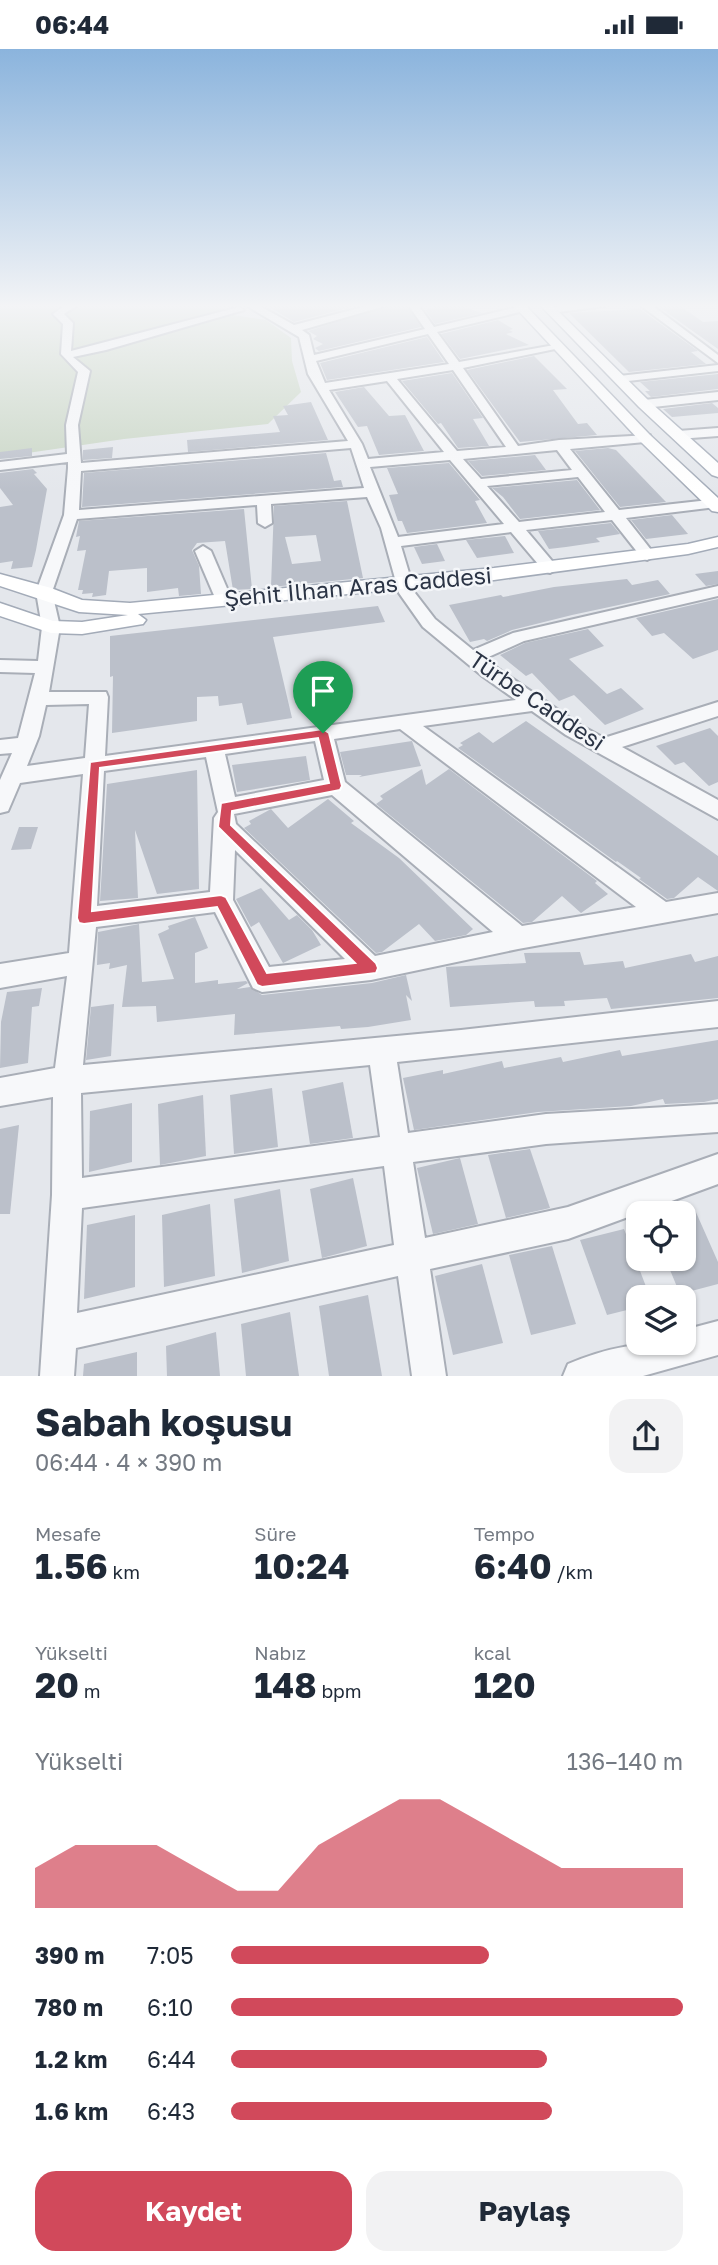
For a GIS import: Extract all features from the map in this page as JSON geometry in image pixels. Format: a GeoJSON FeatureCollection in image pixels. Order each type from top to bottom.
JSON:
{"type":"FeatureCollection","features":[{"type":"Feature","properties":{"kind":"main road"},"geometry":{"type":"LineString","coordinates":[[577,368],[645,438],[717,505]]}},
{"type":"Feature","properties":{"kind":"main road"},"geometry":{"type":"LineString","coordinates":[[608,368],[643,404],[718,471]]}},
{"type":"Feature","properties":{"kind":"main road","name":"Şehit İlhan Aras Caddesi"},"geometry":{"type":"LineString","coordinates":[[0,609],[51,627],[82,628],[128,620],[406,588],[647,555],[718,542]]}},
{"type":"Feature","properties":{"kind":"main road","name":"Şehit İlhan Aras Caddesi"},"geometry":{"type":"LineString","coordinates":[[0,580],[44,592],[79,606],[130,609],[223,600],[511,583],[718,556]]}},
{"type":"Feature","properties":{"kind":"street"},"geometry":{"type":"LineString","coordinates":[[0,805],[25,745],[46,667],[51,627],[44,592],[71,515],[74,456],[72,425],[84,370],[80,368]]}},
{"type":"Feature","properties":{"kind":"street","name":"Türbe Caddesi"},"geometry":{"type":"LineString","coordinates":[[313,368],[356,444],[406,588],[429,622],[471,658],[573,730],[689,792],[718,811]]}},
{"type":"Feature","properties":{"kind":"street"},"geometry":{"type":"LineString","coordinates":[[324,387],[446,368]]}},
{"type":"Feature","properties":{"kind":"street"},"geometry":{"type":"LineString","coordinates":[[459,368],[513,448]]}},
{"type":"Feature","properties":{"kind":"street"},"geometry":{"type":"LineString","coordinates":[[619,379],[718,368]]}},
{"type":"Feature","properties":{"kind":"street"},"geometry":{"type":"LineString","coordinates":[[390,377],[550,568]]}},
{"type":"Feature","properties":{"kind":"street"},"geometry":{"type":"LineString","coordinates":[[643,404],[718,396]]}},
{"type":"Feature","properties":{"kind":"street"},"geometry":{"type":"LineString","coordinates":[[678,435],[718,432]]}},
{"type":"Feature","properties":{"kind":"street"},"geometry":{"type":"LineString","coordinates":[[362,464],[513,448],[645,438]]}},
{"type":"Feature","properties":{"kind":"street"},"geometry":{"type":"LineString","coordinates":[[0,466],[74,456],[356,444]]}},
{"type":"Feature","properties":{"kind":"street"},"geometry":{"type":"LineString","coordinates":[[559,444],[647,555]]}},
{"type":"Feature","properties":{"kind":"street"},"geometry":{"type":"LineString","coordinates":[[478,483],[582,473]]}},
{"type":"Feature","properties":{"kind":"street"},"geometry":{"type":"LineString","coordinates":[[71,515],[372,492]]}},
{"type":"Feature","properties":{"kind":"street"},"geometry":{"type":"LineString","coordinates":[[264,500],[265,523]]}},
{"type":"Feature","properties":{"kind":"street"},"geometry":{"type":"LineString","coordinates":[[392,542],[614,513],[717,505]]}},
{"type":"Feature","properties":{"kind":"street"},"geometry":{"type":"LineString","coordinates":[[203,551],[223,600]]}},
{"type":"Feature","properties":{"kind":"street"},"geometry":{"type":"LineString","coordinates":[[471,658],[519,638],[718,591]]}},
{"type":"Feature","properties":{"kind":"street"},"geometry":{"type":"LineString","coordinates":[[0,666],[46,667]]}},
{"type":"Feature","properties":{"kind":"street"},"geometry":{"type":"LineString","coordinates":[[38,699],[99,697],[81,962],[67,1080],[67,1195],[57,1376]]}},
{"type":"Feature","properties":{"kind":"street"},"geometry":{"type":"LineString","coordinates":[[12,776],[535,704]]}},
{"type":"Feature","properties":{"kind":"street"},"geometry":{"type":"LineString","coordinates":[[602,746],[718,709]]}},
{"type":"Feature","properties":{"kind":"street"},"geometry":{"type":"LineString","coordinates":[[404,722],[663,913]]}},
{"type":"Feature","properties":{"kind":"street"},"geometry":{"type":"LineString","coordinates":[[323,733],[336,786],[518,938]]}},
{"type":"Feature","properties":{"kind":"street"},"geometry":{"type":"LineString","coordinates":[[0,747],[25,745]]}},
{"type":"Feature","properties":{"kind":"street"},"geometry":{"type":"LineString","coordinates":[[214,748],[225,817],[221,901],[262,980],[371,968],[518,938],[718,903]]}},
{"type":"Feature","properties":{"kind":"street"},"geometry":{"type":"LineString","coordinates":[[225,817],[336,786]]}},
{"type":"Feature","properties":{"kind":"street"},"geometry":{"type":"LineString","coordinates":[[225,817],[371,968]]}},
{"type":"Feature","properties":{"kind":"street"},"geometry":{"type":"LineString","coordinates":[[84,918],[221,901]]}},
{"type":"Feature","properties":{"kind":"street"},"geometry":{"type":"LineString","coordinates":[[0,976],[81,962]]}},
{"type":"Feature","properties":{"kind":"street"},"geometry":{"type":"LineString","coordinates":[[0,1092],[67,1080],[382,1051],[718,1014]]}},
{"type":"Feature","properties":{"kind":"street"},"geometry":{"type":"LineString","coordinates":[[382,1051],[429,1376]]}},
{"type":"Feature","properties":{"kind":"street"},"geometry":{"type":"LineString","coordinates":[[67,1195],[546,1129],[718,1118]]}},
{"type":"Feature","properties":{"kind":"street"},"geometry":{"type":"LineString","coordinates":[[60,1334],[568,1223],[718,1169]]}},
{"type":"Feature","properties":{"kind":"street"},"geometry":{"type":"LineString","coordinates":[[580,1376],[621,1371],[718,1338]]}},
{"type":"Feature","properties":{"kind":"green space"},"geometry":{"type":"Polygon","coordinates":[[[0,368],[294,368],[301,392],[268,424],[124,439],[0,457],[0,368]]]}},
{"type":"Feature","properties":{"kind":"building"},"geometry":{"type":"Polygon","coordinates":[[[322,368],[405,368],[327,380],[322,368]]]}},
{"type":"Feature","properties":{"kind":"building"},"geometry":{"type":"Polygon","coordinates":[[[546,368],[567,389],[553,390],[578,424],[587,423],[597,435],[520,442],[467,370],[546,368]]]}},
{"type":"Feature","properties":{"kind":"building"},"geometry":{"type":"Polygon","coordinates":[[[625,368],[668,368],[629,372],[625,368]]]}},
{"type":"Feature","properties":{"kind":"building"},"geometry":{"type":"Polygon","coordinates":[[[452,373],[483,418],[473,419],[489,446],[458,448],[441,423],[438,424],[402,381],[452,373]]]}},
{"type":"Feature","properties":{"kind":"building"},"geometry":{"type":"Polygon","coordinates":[[[718,374],[718,389],[651,397],[645,391],[650,391],[640,382],[718,374]]]}},
{"type":"Feature","properties":{"kind":"building"},"geometry":{"type":"Polygon","coordinates":[[[364,387],[389,416],[405,415],[424,451],[379,455],[367,426],[358,427],[335,392],[364,387]]]}},
{"type":"Feature","properties":{"kind":"building"},"geometry":{"type":"Polygon","coordinates":[[[311,402],[328,440],[188,452],[187,440],[280,432],[273,416],[288,415],[283,406],[311,402]]]}},
{"type":"Feature","properties":{"kind":"building"},"geometry":{"type":"Polygon","coordinates":[[[712,403],[718,408],[718,413],[672,417],[663,409],[712,403]]]}},
{"type":"Feature","properties":{"kind":"building"},"geometry":{"type":"Polygon","coordinates":[[[113,447],[112,458],[83,460],[83,450],[113,447]]]}},
{"type":"Feature","properties":{"kind":"building"},"geometry":{"type":"Polygon","coordinates":[[[32,448],[32,456],[0,459],[0,452],[32,448]]]}},
{"type":"Feature","properties":{"kind":"building"},"geometry":{"type":"Polygon","coordinates":[[[608,448],[616,450],[666,502],[620,507],[575,451],[608,448]]]}},
{"type":"Feature","properties":{"kind":"building"},"geometry":{"type":"Polygon","coordinates":[[[326,453],[334,481],[341,480],[343,487],[82,507],[84,473],[326,453]]]}},
{"type":"Feature","properties":{"kind":"building"},"geometry":{"type":"Polygon","coordinates":[[[535,455],[546,470],[482,476],[468,461],[535,455]]]}},
{"type":"Feature","properties":{"kind":"building"},"geometry":{"type":"Polygon","coordinates":[[[449,463],[480,500],[475,501],[487,523],[407,533],[402,521],[398,521],[389,495],[398,494],[387,468],[449,463]]]}},
{"type":"Feature","properties":{"kind":"building"},"geometry":{"type":"Polygon","coordinates":[[[33,469],[47,489],[36,550],[32,567],[11,569],[13,561],[0,563],[0,507],[13,505],[0,488],[0,473],[33,469]]]}},
{"type":"Feature","properties":{"kind":"building"},"geometry":{"type":"Polygon","coordinates":[[[577,480],[600,510],[520,519],[503,497],[492,488],[577,480]]]}},
{"type":"Feature","properties":{"kind":"building"},"geometry":{"type":"Polygon","coordinates":[[[347,501],[363,578],[271,587],[274,506],[347,501]],[[316,535],[285,537],[292,564],[321,561],[316,535]]]}},
{"type":"Feature","properties":{"kind":"building"},"geometry":{"type":"Polygon","coordinates":[[[244,509],[252,589],[233,590],[225,541],[197,543],[192,550],[199,566],[201,594],[179,596],[178,588],[147,592],[147,568],[109,571],[106,595],[92,597],[93,593],[82,594],[83,590],[78,590],[86,550],[77,551],[79,521],[244,509]]]}},
{"type":"Feature","properties":{"kind":"building"},"geometry":{"type":"Polygon","coordinates":[[[672,515],[688,534],[646,539],[631,520],[672,515]]]}},
{"type":"Feature","properties":{"kind":"building"},"geometry":{"type":"Polygon","coordinates":[[[611,523],[620,534],[596,538],[600,542],[549,549],[538,531],[611,523]]]}},
{"type":"Feature","properties":{"kind":"building"},"geometry":{"type":"Polygon","coordinates":[[[505,536],[514,553],[477,558],[466,540],[505,536]]]}},
{"type":"Feature","properties":{"kind":"building"},"geometry":{"type":"Polygon","coordinates":[[[437,544],[445,561],[422,564],[414,547],[437,544]]]}},
{"type":"Feature","properties":{"kind":"building"},"geometry":{"type":"Polygon","coordinates":[[[718,571],[718,584],[706,586],[695,574],[718,571]]]}},
{"type":"Feature","properties":{"kind":"building"},"geometry":{"type":"Polygon","coordinates":[[[627,579],[632,585],[658,580],[670,594],[512,630],[487,641],[484,639],[470,642],[449,605],[554,587],[627,579]]]}},
{"type":"Feature","properties":{"kind":"building"},"geometry":{"type":"Polygon","coordinates":[[[718,599],[718,650],[693,659],[664,633],[652,636],[636,618],[718,599]]]}},
{"type":"Feature","properties":{"kind":"building"},"geometry":{"type":"Polygon","coordinates":[[[378,606],[385,622],[273,637],[292,718],[247,725],[242,703],[219,706],[218,696],[197,697],[197,721],[112,733],[113,676],[110,677],[110,636],[378,606]]]}},
{"type":"Feature","properties":{"kind":"building"},"geometry":{"type":"Polygon","coordinates":[[[588,629],[604,646],[569,659],[607,694],[621,688],[644,709],[605,725],[574,695],[559,701],[532,673],[526,676],[500,655],[525,643],[588,629]]]}},
{"type":"Feature","properties":{"kind":"building"},"geometry":{"type":"Polygon","coordinates":[[[526,721],[718,856],[718,891],[698,877],[674,898],[667,899],[458,748],[463,745],[460,743],[479,732],[493,743],[526,721]]]}},
{"type":"Feature","properties":{"kind":"building"},"geometry":{"type":"Polygon","coordinates":[[[710,728],[718,736],[718,782],[709,786],[684,762],[675,765],[656,746],[710,728]]]}},
{"type":"Feature","properties":{"kind":"building"},"geometry":{"type":"Polygon","coordinates":[[[412,741],[421,766],[359,777],[362,775],[346,775],[340,752],[412,741]]]}},
{"type":"Feature","properties":{"kind":"building"},"geometry":{"type":"Polygon","coordinates":[[[306,756],[310,780],[237,792],[232,765],[306,756]]]}},
{"type":"Feature","properties":{"kind":"building"},"geometry":{"type":"Polygon","coordinates":[[[422,769],[426,785],[449,769],[597,881],[595,883],[608,894],[581,913],[562,896],[532,922],[523,923],[376,804],[383,799],[380,796],[422,769]]]}},
{"type":"Feature","properties":{"kind":"building"},"geometry":{"type":"Polygon","coordinates":[[[197,770],[199,889],[157,894],[135,830],[138,898],[100,901],[107,784],[197,770]]]}},
{"type":"Feature","properties":{"kind":"building"},"geometry":{"type":"Polygon","coordinates":[[[328,799],[354,821],[351,823],[399,858],[473,929],[466,935],[435,941],[419,924],[382,952],[376,953],[244,828],[251,824],[249,821],[271,809],[288,828],[328,799]]]}},
{"type":"Feature","properties":{"kind":"building"},"geometry":{"type":"Polygon","coordinates":[[[19,827],[38,827],[31,849],[11,850],[19,827]]]}},
{"type":"Feature","properties":{"kind":"building"},"geometry":{"type":"Polygon","coordinates":[[[261,888],[289,920],[297,915],[312,930],[321,945],[283,963],[259,922],[251,927],[236,899],[261,888]]]}},
{"type":"Feature","properties":{"kind":"building"},"geometry":{"type":"Polygon","coordinates":[[[195,917],[208,948],[195,953],[195,983],[246,981],[248,983],[237,989],[250,987],[262,995],[372,983],[406,975],[412,1001],[406,995],[411,1020],[368,1027],[341,1029],[340,1026],[234,1035],[235,1014],[157,1022],[156,1006],[122,1007],[127,965],[109,969],[110,963],[97,965],[98,932],[139,924],[142,982],[174,979],[158,934],[169,929],[168,926],[195,917]]]}},
{"type":"Feature","properties":{"kind":"building"},"geometry":{"type":"Polygon","coordinates":[[[580,952],[584,965],[623,961],[625,968],[691,954],[695,962],[718,956],[718,998],[611,1009],[607,998],[564,1001],[565,1006],[535,1007],[534,1001],[450,1007],[446,967],[526,963],[524,953],[580,952]]]}},
{"type":"Feature","properties":{"kind":"building"},"geometry":{"type":"Polygon","coordinates":[[[42,988],[39,1006],[32,1007],[28,1063],[0,1068],[1,1022],[7,992],[42,988]]]}},
{"type":"Feature","properties":{"kind":"building"},"geometry":{"type":"Polygon","coordinates":[[[114,1004],[111,1056],[86,1060],[91,1007],[114,1004]]]}},
{"type":"Feature","properties":{"kind":"building"},"geometry":{"type":"Polygon","coordinates":[[[718,1040],[718,1099],[704,1102],[665,1104],[663,1099],[631,1106],[538,1112],[414,1130],[403,1078],[443,1070],[443,1074],[502,1061],[504,1068],[561,1057],[563,1062],[620,1050],[622,1056],[718,1040]]]}},
{"type":"Feature","properties":{"kind":"building"},"geometry":{"type":"Polygon","coordinates":[[[343,1082],[353,1138],[310,1144],[302,1091],[343,1082]]]}},
{"type":"Feature","properties":{"kind":"building"},"geometry":{"type":"Polygon","coordinates":[[[272,1088],[278,1147],[234,1154],[230,1095],[272,1088]]]}},
{"type":"Feature","properties":{"kind":"building"},"geometry":{"type":"Polygon","coordinates":[[[203,1095],[206,1156],[160,1165],[158,1104],[203,1095]]]}},
{"type":"Feature","properties":{"kind":"building"},"geometry":{"type":"Polygon","coordinates":[[[132,1103],[132,1162],[89,1172],[90,1111],[132,1103]]]}},
{"type":"Feature","properties":{"kind":"building"},"geometry":{"type":"Polygon","coordinates":[[[19,1125],[10,1214],[0,1214],[0,1129],[19,1125]]]}},
{"type":"Feature","properties":{"kind":"building"},"geometry":{"type":"Polygon","coordinates":[[[530,1149],[550,1208],[506,1218],[488,1155],[530,1149]]]}},
{"type":"Feature","properties":{"kind":"building"},"geometry":{"type":"Polygon","coordinates":[[[460,1158],[478,1224],[433,1234],[417,1168],[460,1158]]]}},
{"type":"Feature","properties":{"kind":"building"},"geometry":{"type":"Polygon","coordinates":[[[353,1178],[367,1246],[322,1258],[310,1189],[353,1178]]]}},
{"type":"Feature","properties":{"kind":"building"},"geometry":{"type":"Polygon","coordinates":[[[280,1189],[289,1261],[242,1273],[234,1199],[280,1189]]]}},
{"type":"Feature","properties":{"kind":"building"},"geometry":{"type":"Polygon","coordinates":[[[210,1204],[215,1276],[164,1287],[162,1215],[210,1204]]]}},
{"type":"Feature","properties":{"kind":"building"},"geometry":{"type":"Polygon","coordinates":[[[696,1212],[718,1262],[718,1284],[696,1290],[696,1285],[676,1285],[670,1271],[696,1271],[696,1212]]]}},
{"type":"Feature","properties":{"kind":"building"},"geometry":{"type":"Polygon","coordinates":[[[135,1215],[135,1287],[84,1299],[87,1225],[135,1215]]]}},
{"type":"Feature","properties":{"kind":"building"},"geometry":{"type":"Polygon","coordinates":[[[624,1229],[626,1271],[640,1271],[645,1285],[626,1285],[626,1310],[607,1315],[580,1240],[624,1229]]]}},
{"type":"Feature","properties":{"kind":"building"},"geometry":{"type":"Polygon","coordinates":[[[552,1246],[576,1324],[531,1335],[509,1255],[552,1246]]]}},
{"type":"Feature","properties":{"kind":"building"},"geometry":{"type":"Polygon","coordinates":[[[482,1264],[503,1343],[453,1355],[435,1276],[482,1264]]]}},
{"type":"Feature","properties":{"kind":"building"},"geometry":{"type":"Polygon","coordinates":[[[368,1295],[382,1376],[329,1376],[319,1306],[368,1295]]]}},
{"type":"Feature","properties":{"kind":"building"},"geometry":{"type":"Polygon","coordinates":[[[290,1312],[299,1376],[246,1376],[241,1324],[290,1312]]]}},
{"type":"Feature","properties":{"kind":"building"},"geometry":{"type":"Polygon","coordinates":[[[216,1332],[220,1376],[167,1376],[166,1346],[216,1332]]]}},
{"type":"Feature","properties":{"kind":"building"},"geometry":{"type":"Polygon","coordinates":[[[137,1352],[137,1376],[83,1376],[84,1364],[137,1352]]]}},
{"type":"Feature","properties":{"kind":"route"},"geometry":{"type":"LineString","coordinates":[[323,733],[336,786],[226,807],[225,827],[371,968],[262,980],[221,901],[84,918],[94,765],[323,733]]}}]}
